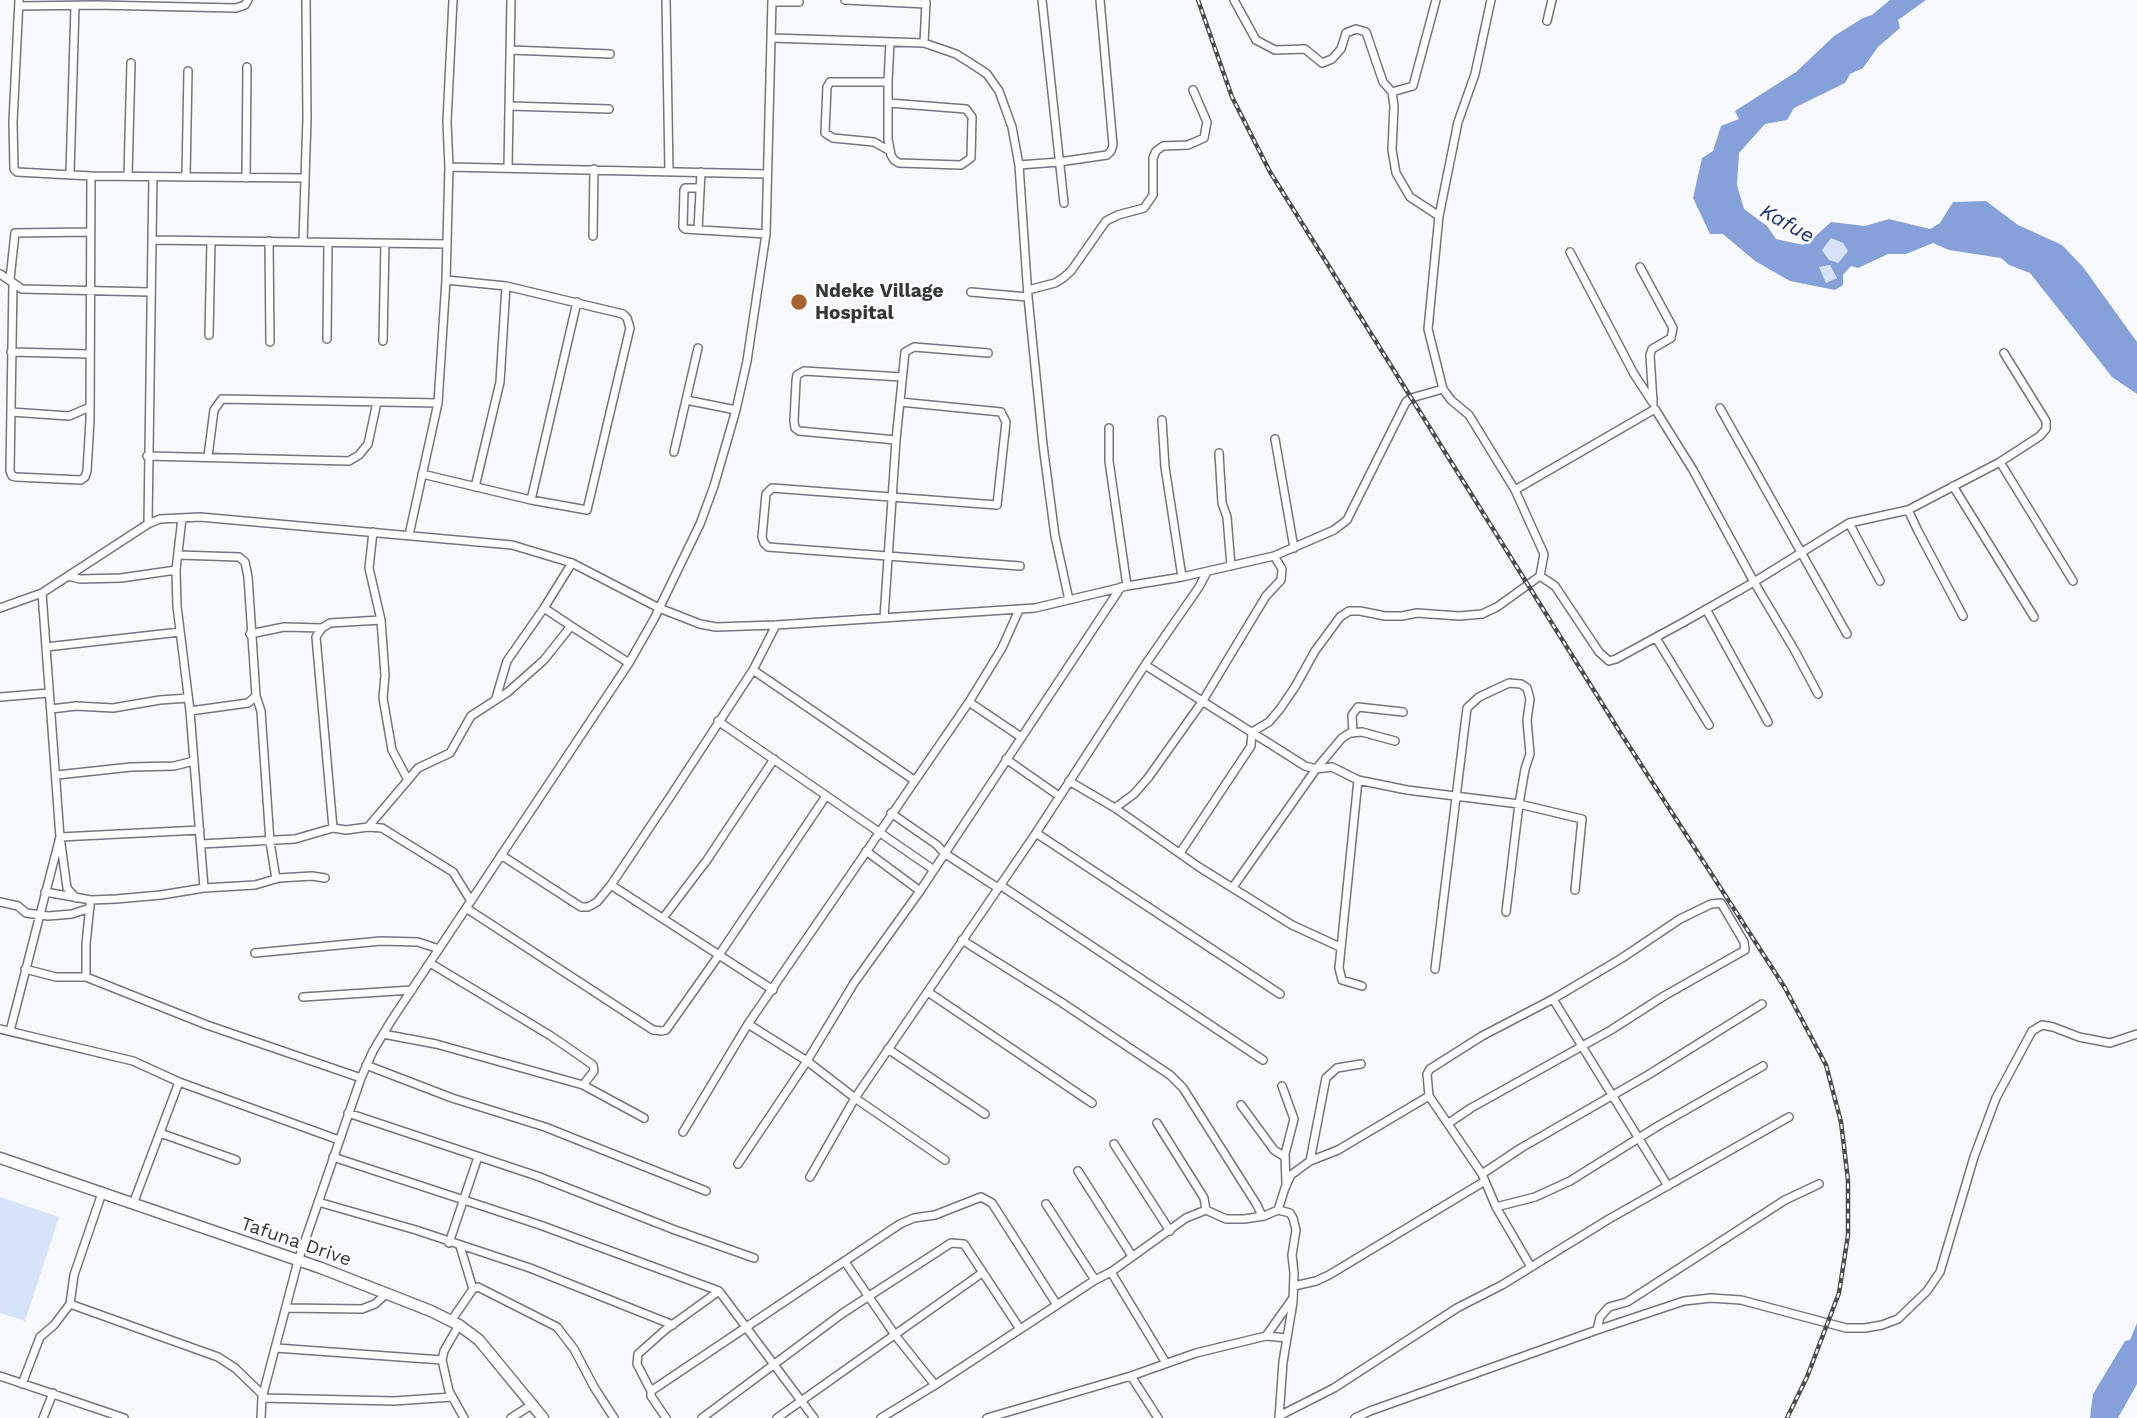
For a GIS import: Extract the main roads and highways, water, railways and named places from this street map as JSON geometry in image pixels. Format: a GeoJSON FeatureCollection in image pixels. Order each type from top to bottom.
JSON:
{"type":"FeatureCollection","features":[{"type":"Feature","properties":{"kind":"main road","name":"Tafuna Drive"},"geometry":{"type":"LineString","coordinates":[[0,1158],[387,1292],[455,1323],[488,1349],[542,1418]]}},
{"type":"Feature","properties":{"kind":"water"},"geometry":{"type":"Polygon","coordinates":[[[1890,0],[1926,0],[1898,20],[1900,28],[1878,47],[1863,68],[1850,74],[1845,83],[1794,108],[1787,120],[1765,124],[1739,153],[1737,185],[1744,209],[1767,226],[1776,239],[1803,245],[1831,222],[1865,226],[1889,219],[1930,229],[1940,223],[1953,202],[1986,201],[2018,225],[2062,245],[2083,267],[2137,342],[2137,394],[2112,377],[2030,273],[2009,265],[2001,258],[1949,250],[1933,243],[1906,254],[1888,254],[1858,268],[1851,266],[1843,275],[1843,285],[1835,290],[1790,281],[1755,261],[1723,234],[1710,234],[1693,198],[1702,158],[1713,151],[1721,126],[1739,119],[1735,111],[1796,72],[1834,36],[1872,15],[1890,0]],[[1831,238],[1822,250],[1829,260],[1838,263],[1848,251],[1843,243],[1831,238]],[[1830,265],[1819,267],[1826,283],[1837,278],[1830,265]]]}},
{"type":"Feature","properties":{"kind":"water"},"geometry":{"type":"Polygon","coordinates":[[[2137,1323],[2137,1384],[2118,1418],[2090,1418],[2093,1394],[2125,1341],[2130,1340],[2137,1323]]]}},
{"type":"Feature","properties":{"kind":"railway"},"geometry":{"type":"LineString","coordinates":[[1198,0],[1232,97],[1270,172],[1618,729],[1785,988],[1826,1065],[1841,1122],[1848,1180],[1848,1235],[1839,1293],[1807,1377],[1787,1418]]}},
{"type":"Feature","properties":{"kind":"place","name":"Ndeke Village Hospital"},"geometry":{"type":"Point","coordinates":[799,302]}},
{"type":"Feature","properties":{"kind":"water label","name":"Kafue"},"geometry":{"type":"Point","coordinates":[1787,224]}}]}
